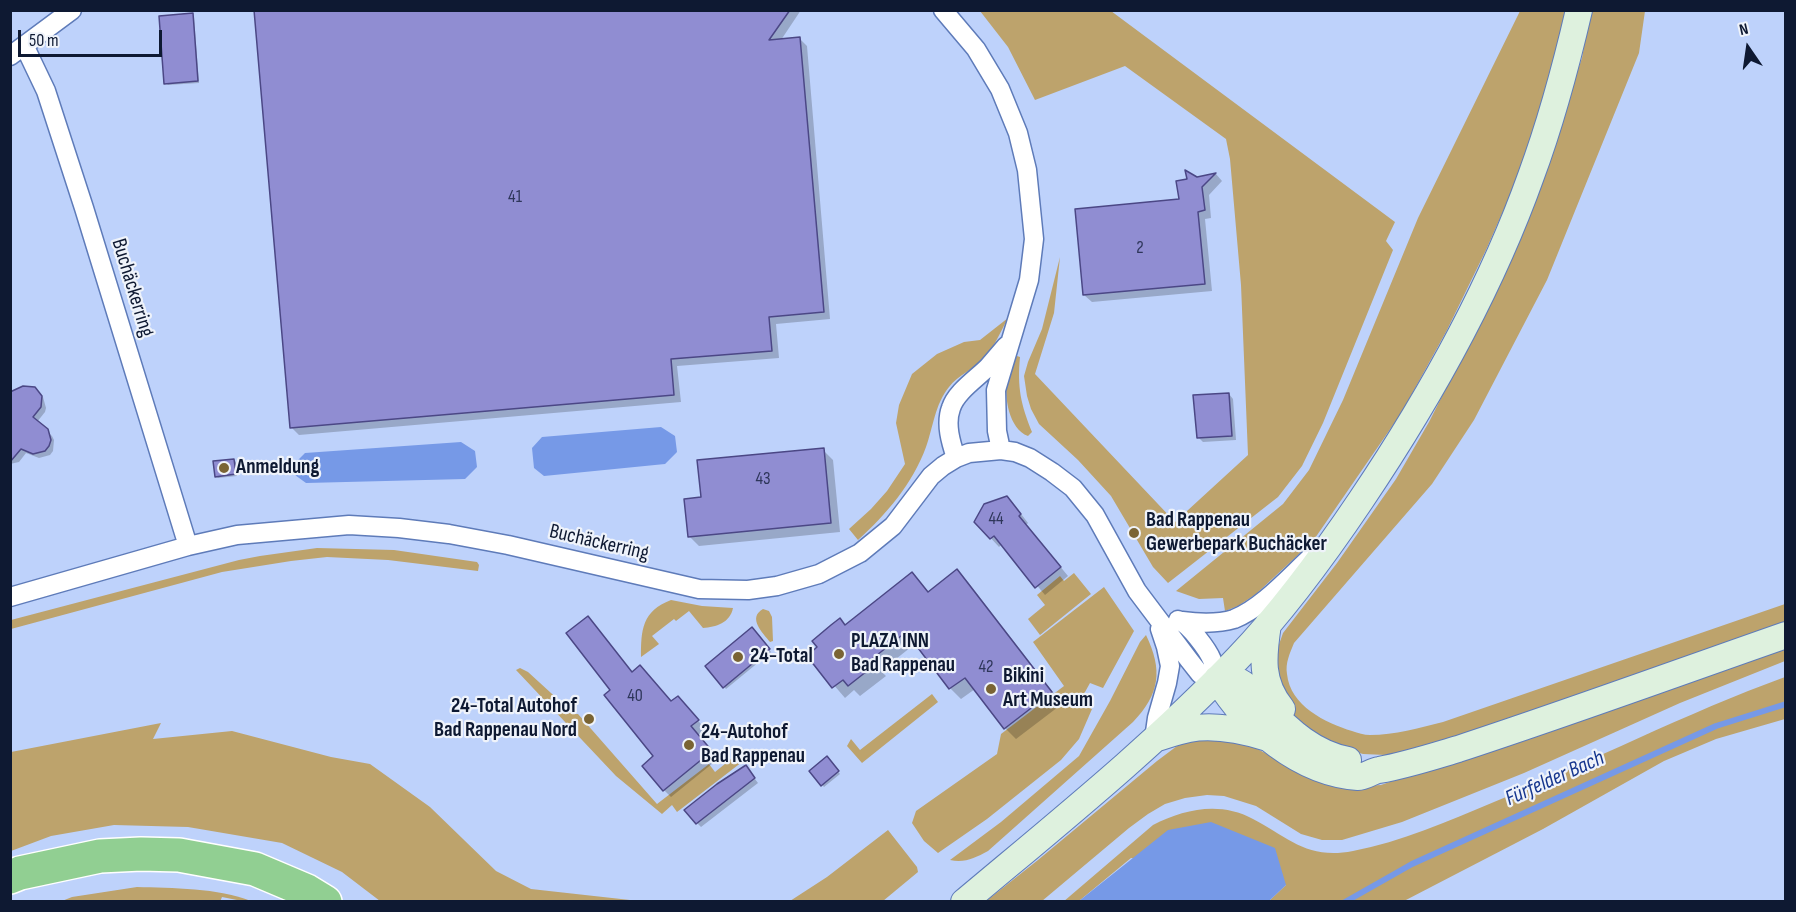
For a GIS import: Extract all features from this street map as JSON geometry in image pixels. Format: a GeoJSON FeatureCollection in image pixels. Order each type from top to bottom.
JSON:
{"type":"FeatureCollection","features":[{"type":"Feature","properties":{"kind":"highway"},"geometry":{"type":"LineString","coordinates":[[10,877],[100,856],[179,855],[255,869],[307,891],[325,902]]}},
{"type":"Feature","properties":{"kind":"highway"},"geometry":{"type":"LineString","coordinates":[[10,898],[24,888],[100,856]]}},
{"type":"Feature","properties":{"kind":"main road"},"geometry":{"type":"LineString","coordinates":[[964,902],[1090,797],[1217,679],[1268,624],[1341,529],[1379,473],[1459,338],[1501,252],[1531,176],[1564,75],[1579,10]]}},
{"type":"Feature","properties":{"kind":"main road"},"geometry":{"type":"LineString","coordinates":[[1268,624],[1264,654],[1267,684],[1274,698],[1295,725],[1311,737],[1369,766]]}},
{"type":"Feature","properties":{"kind":"main road"},"geometry":{"type":"LineString","coordinates":[[1217,679],[1239,681],[1256,694],[1300,739],[1336,758],[1369,766],[1397,767],[1504,734],[1785,635]]}},
{"type":"Feature","properties":{"kind":"main road"},"geometry":{"type":"LineString","coordinates":[[1217,679],[1229,700],[1268,738],[1304,762],[1333,773],[1361,777],[1369,766]]}},
{"type":"Feature","properties":{"kind":"main road"},"geometry":{"type":"LineString","coordinates":[[1154,739],[1189,729],[1218,727],[1248,731],[1268,738]]}},
{"type":"Feature","properties":{"kind":"street","name":"Buchäckerring"},"geometry":{"type":"LineString","coordinates":[[72,10],[18,51],[50,102],[188,546]]}},
{"type":"Feature","properties":{"kind":"street"},"geometry":{"type":"LineString","coordinates":[[943,10],[976,49],[1000,89],[1018,133],[1027,170],[1034,239],[1029,280],[996,390],[997,431],[1001,450]]}},
{"type":"Feature","properties":{"kind":"street"},"geometry":{"type":"LineString","coordinates":[[956,458],[948,423],[951,407],[961,392],[1009,342]]}},
{"type":"Feature","properties":{"kind":"street","name":"Buchäckerring"},"geometry":{"type":"LineString","coordinates":[[10,597],[188,546],[237,535],[349,525],[449,534],[508,545],[699,589],[748,590],[777,586],[819,574],[860,553],[893,526],[931,476],[956,458],[969,453],[1001,450],[1030,458],[1073,488],[1095,515],[1137,591],[1200,674],[1217,679]]}},
{"type":"Feature","properties":{"kind":"street"},"geometry":{"type":"LineString","coordinates":[[1153,610],[1182,621],[1196,623],[1231,620],[1261,603],[1341,529]]}},
{"type":"Feature","properties":{"kind":"street","name":"Buchäckerring"},"geometry":{"type":"LineString","coordinates":[[1153,610],[1170,666],[1154,739]]}},
{"type":"Feature","properties":{"kind":"street"},"geometry":{"type":"LineString","coordinates":[[1182,621],[1212,658],[1217,679]]}},
{"type":"Feature","properties":{"kind":"shaded area"},"geometry":{"type":"Polygon","coordinates":[[[980,11],[1111,11],[1395,222],[1386,241],[1393,250],[1323,423],[1302,466],[1278,497],[1168,583],[1153,567],[1111,496],[1078,460],[1039,424],[1031,409],[1024,376],[1042,329],[1060,257],[1054,313],[1035,374],[1175,522],[1248,455],[1241,285],[1230,159],[1226,139],[1125,66],[1035,100],[1008,47],[980,11]]]}},
{"type":"Feature","properties":{"kind":"shaded area"},"geometry":{"type":"Polygon","coordinates":[[[1520,11],[1566,11],[1541,108],[1519,175],[1486,250],[1447,330],[1402,412],[1313,541],[1256,594],[1238,606],[1225,611],[1223,598],[1199,599],[1176,591],[1283,504],[1309,470],[1343,400],[1418,218],[1520,11]]]}},
{"type":"Feature","properties":{"kind":"shaded area"},"geometry":{"type":"Polygon","coordinates":[[[1590,11],[1645,11],[1639,53],[1547,280],[1474,420],[1432,484],[1294,643],[1287,666],[1290,685],[1302,704],[1331,723],[1363,734],[1389,734],[1443,722],[1785,604],[1785,624],[1501,724],[1412,751],[1386,755],[1363,754],[1343,748],[1310,730],[1282,701],[1275,656],[1283,633],[1337,563],[1396,479],[1429,422],[1470,341],[1541,179],[1582,58],[1590,11]]]}},
{"type":"Feature","properties":{"kind":"shaded area"},"geometry":{"type":"Polygon","coordinates":[[[1008,318],[985,358],[957,379],[944,394],[937,408],[926,447],[914,473],[879,520],[858,540],[849,529],[887,491],[905,464],[896,423],[899,405],[912,374],[937,354],[964,342],[980,340],[1008,318]]]}},
{"type":"Feature","properties":{"kind":"shaded area"},"geometry":{"type":"Polygon","coordinates":[[[1017,356],[1020,357],[1021,396],[1032,432],[1028,436],[1016,427],[1007,403],[1007,379],[1017,356]]]}},
{"type":"Feature","properties":{"kind":"shaded area"},"geometry":{"type":"Polygon","coordinates":[[[317,548],[394,550],[477,562],[479,565],[478,571],[388,560],[327,557],[291,561],[222,572],[11,629],[11,620],[239,560],[317,548]]]}},
{"type":"Feature","properties":{"kind":"shaded area"},"geometry":{"type":"Polygon","coordinates":[[[1074,573],[1091,594],[1040,635],[1028,619],[1045,605],[1037,595],[1060,576],[1064,581],[1074,573]]]}},
{"type":"Feature","properties":{"kind":"shaded area"},"geometry":{"type":"Polygon","coordinates":[[[1104,587],[1134,631],[1103,688],[1090,683],[1080,701],[1092,709],[1079,739],[1061,760],[987,819],[938,853],[924,841],[912,823],[916,811],[997,754],[1001,734],[1064,686],[1033,642],[1104,587]]]}},
{"type":"Feature","properties":{"kind":"shaded area"},"geometry":{"type":"Polygon","coordinates":[[[671,600],[702,606],[733,608],[726,621],[713,627],[703,628],[689,611],[652,636],[659,644],[641,657],[645,622],[661,604],[671,600]]]}},
{"type":"Feature","properties":{"kind":"shaded area"},"geometry":{"type":"Polygon","coordinates":[[[763,609],[769,611],[772,617],[773,641],[770,642],[756,621],[758,613],[763,609]]]}},
{"type":"Feature","properties":{"kind":"shaded area"},"geometry":{"type":"Polygon","coordinates":[[[1146,635],[1155,659],[1156,681],[1149,702],[1142,712],[988,851],[970,859],[950,860],[1001,822],[1079,756],[1140,642],[1146,635]]]}},
{"type":"Feature","properties":{"kind":"shaded area"},"geometry":{"type":"Polygon","coordinates":[[[1785,645],[1785,661],[1680,703],[1524,773],[1402,822],[1342,840],[1322,840],[1301,834],[1256,806],[1224,796],[1207,795],[1185,798],[1165,804],[1148,814],[1042,901],[985,902],[1157,761],[1177,746],[1197,739],[1238,739],[1302,772],[1362,786],[1381,785],[1785,645]]]}},
{"type":"Feature","properties":{"kind":"shaded area"},"geometry":{"type":"Polygon","coordinates":[[[520,668],[528,672],[574,714],[578,714],[657,804],[709,764],[715,772],[736,755],[742,762],[677,812],[672,805],[662,814],[616,776],[516,670],[520,668]]]}},
{"type":"Feature","properties":{"kind":"shaded area"},"geometry":{"type":"Polygon","coordinates":[[[1785,677],[1785,719],[1716,739],[1664,761],[1543,829],[1404,901],[1269,901],[1286,885],[1131,858],[1079,901],[1063,902],[1153,825],[1177,815],[1202,809],[1228,810],[1253,819],[1311,850],[1337,853],[1371,847],[1407,837],[1530,787],[1711,706],[1785,677]]]}},
{"type":"Feature","properties":{"kind":"shaded area"},"geometry":{"type":"Polygon","coordinates":[[[932,694],[938,702],[862,763],[847,746],[851,739],[860,750],[932,694]]]}},
{"type":"Feature","properties":{"kind":"shaded area"},"geometry":{"type":"Polygon","coordinates":[[[161,723],[153,739],[232,731],[331,757],[370,764],[430,807],[496,871],[531,889],[639,901],[380,901],[342,872],[282,843],[188,827],[114,825],[51,836],[11,851],[11,752],[161,723]]]}},
{"type":"Feature","properties":{"kind":"shaded area"},"geometry":{"type":"Polygon","coordinates":[[[888,830],[917,867],[918,872],[883,901],[790,901],[827,877],[888,830]]]}},
{"type":"Feature","properties":{"kind":"shaded area"},"geometry":{"type":"Polygon","coordinates":[[[137,887],[210,891],[251,901],[222,897],[220,902],[62,901],[72,897],[137,887]]]}},
{"type":"Feature","properties":{"kind":"water"},"geometry":{"type":"Polygon","coordinates":[[[661,427],[675,436],[677,452],[665,464],[544,476],[534,468],[532,448],[542,437],[661,427]]]}},
{"type":"Feature","properties":{"kind":"water"},"geometry":{"type":"Polygon","coordinates":[[[461,442],[475,451],[477,467],[465,479],[306,483],[295,475],[295,463],[305,453],[461,442]]]}},
{"type":"Feature","properties":{"kind":"water"},"geometry":{"type":"Polygon","coordinates":[[[1211,822],[1275,848],[1286,885],[1269,901],[1079,901],[1168,830],[1211,822]]]}},
{"type":"Feature","properties":{"kind":"building"},"geometry":{"type":"Polygon","coordinates":[[[254,10],[790,10],[769,40],[800,37],[824,312],[769,317],[772,351],[671,359],[674,395],[290,428],[254,10]]]}},
{"type":"Feature","properties":{"kind":"building"},"geometry":{"type":"Polygon","coordinates":[[[193,13],[198,81],[164,84],[159,16],[193,13]]]}},
{"type":"Feature","properties":{"kind":"building"},"geometry":{"type":"Polygon","coordinates":[[[1185,170],[1197,177],[1216,173],[1202,187],[1205,210],[1198,212],[1205,284],[1083,295],[1075,209],[1179,199],[1176,181],[1187,179],[1185,170]]]}},
{"type":"Feature","properties":{"kind":"building"},"geometry":{"type":"Polygon","coordinates":[[[23,386],[35,387],[42,396],[41,407],[33,417],[48,429],[51,440],[45,451],[33,454],[21,449],[10,462],[10,392],[23,386]]]}},
{"type":"Feature","properties":{"kind":"building"},"geometry":{"type":"Polygon","coordinates":[[[1229,393],[1232,436],[1197,438],[1193,395],[1229,393]]]}},
{"type":"Feature","properties":{"kind":"building"},"geometry":{"type":"Polygon","coordinates":[[[824,448],[831,523],[688,537],[684,499],[701,497],[697,460],[824,448]]]}},
{"type":"Feature","properties":{"kind":"building","name":"Anmeldung"},"geometry":{"type":"Polygon","coordinates":[[[234,459],[236,474],[215,477],[213,461],[234,459]]]}},
{"type":"Feature","properties":{"kind":"building"},"geometry":{"type":"Polygon","coordinates":[[[1007,496],[1021,514],[1019,516],[1061,567],[1035,588],[994,536],[990,539],[974,522],[984,504],[1007,496]]]}},
{"type":"Feature","properties":{"kind":"building"},"geometry":{"type":"Polygon","coordinates":[[[957,569],[1052,692],[1004,729],[965,678],[949,689],[906,632],[872,659],[876,664],[848,686],[843,680],[832,688],[807,656],[817,647],[812,641],[831,625],[840,618],[845,625],[912,572],[928,592],[957,569]]]}},
{"type":"Feature","properties":{"kind":"building"},"geometry":{"type":"Polygon","coordinates":[[[588,616],[632,672],[640,665],[671,701],[678,696],[699,720],[691,726],[712,751],[663,791],[642,766],[653,756],[604,695],[610,690],[566,633],[588,616]]]}},
{"type":"Feature","properties":{"kind":"building"},"geometry":{"type":"Polygon","coordinates":[[[752,627],[770,649],[723,688],[705,666],[752,627]]]}},
{"type":"Feature","properties":{"kind":"building"},"geometry":{"type":"Polygon","coordinates":[[[827,756],[839,771],[821,786],[809,771],[827,756]]]}},
{"type":"Feature","properties":{"kind":"building"},"geometry":{"type":"Polygon","coordinates":[[[746,765],[755,778],[696,824],[684,810],[746,765]]]}},
{"type":"Feature","properties":{"kind":"waterway","name":"Fürfelder Bach"},"geometry":{"type":"LineString","coordinates":[[1345,902],[1412,864],[1716,726],[1786,704]]}},
{"type":"Feature","properties":{"kind":"place","name":"Anmeldung"},"geometry":{"type":"Point","coordinates":[224,468]}},
{"type":"Feature","properties":{"kind":"place","name":"Bad Rappenau Gewerbepark Buchäcker"},"geometry":{"type":"Point","coordinates":[1134,533]}},
{"type":"Feature","properties":{"kind":"place","name":"PLAZA INN Bad Rappenau"},"geometry":{"type":"Point","coordinates":[839,654]}},
{"type":"Feature","properties":{"kind":"place","name":"24-Total"},"geometry":{"type":"Point","coordinates":[738,657]}},
{"type":"Feature","properties":{"kind":"place","name":"Bikini Art Museum"},"geometry":{"type":"Point","coordinates":[991,689]}},
{"type":"Feature","properties":{"kind":"place","name":"24-Total Autohof Bad Rappenau Nord"},"geometry":{"type":"Point","coordinates":[589,719]}},
{"type":"Feature","properties":{"kind":"place","name":"24-Autohof Bad Rappenau"},"geometry":{"type":"Point","coordinates":[689,745]}}]}
